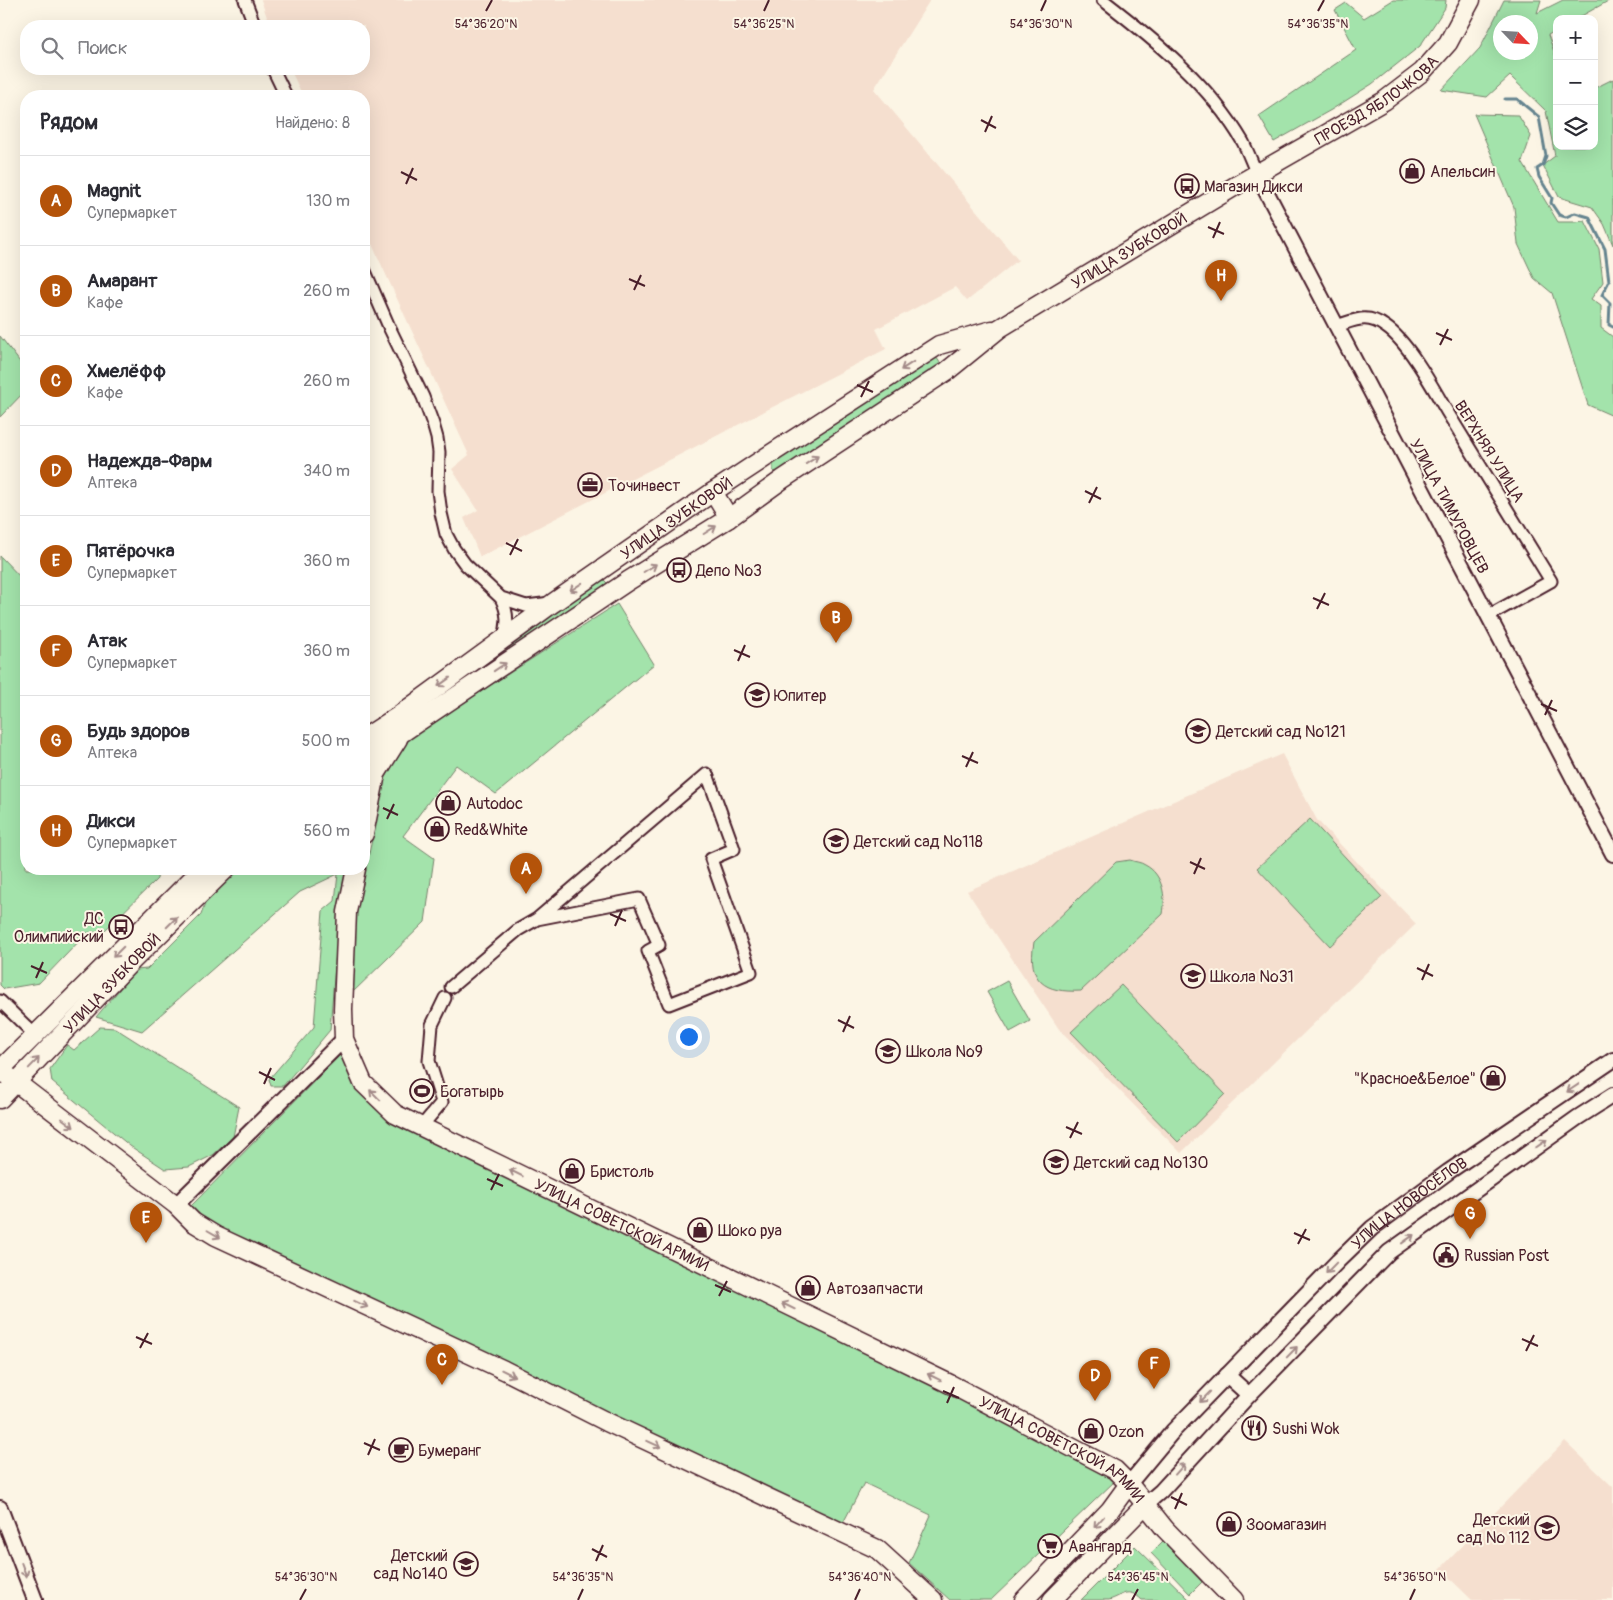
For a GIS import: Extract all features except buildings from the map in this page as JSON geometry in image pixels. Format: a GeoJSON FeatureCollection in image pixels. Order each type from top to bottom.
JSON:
{"type":"FeatureCollection","features":[{"type":"Feature","properties":{"kind":"main road","name":"ПРОЕЗД ЯБЛОЧКОВА"},"geometry":{"type":"LineString","coordinates":[[1257,174],[1384,101],[1422,72],[1448,43],[1471,0]]}},
{"type":"Feature","properties":{"kind":"main road","name":"УЛИЦА ЗУБКОВОЙ"},"geometry":{"type":"LineString","coordinates":[[376,774],[370,755],[401,733],[729,518],[783,479],[947,372],[1000,328],[1257,174]]}},
{"type":"Feature","properties":{"kind":"main road","name":"УЛИЦА ЗУБКОВОЙ"},"geometry":{"type":"LineString","coordinates":[[370,734],[398,716],[503,638],[713,492],[939,345],[1000,328]]}},
{"type":"Feature","properties":{"kind":"main road"},"geometry":{"type":"LineString","coordinates":[[939,345],[950,348],[954,358],[947,372]]}},
{"type":"Feature","properties":{"kind":"main road"},"geometry":{"type":"LineString","coordinates":[[766,457],[763,469],[772,478],[783,479]]}},
{"type":"Feature","properties":{"kind":"main road"},"geometry":{"type":"LineString","coordinates":[[742,473],[755,474],[763,484],[758,498]]}},
{"type":"Feature","properties":{"kind":"main road"},"geometry":{"type":"LineString","coordinates":[[713,492],[729,518]]}},
{"type":"Feature","properties":{"kind":"main road"},"geometry":{"type":"LineString","coordinates":[[602,570],[616,572],[622,580],[612,593]]}},
{"type":"Feature","properties":{"kind":"main road"},"geometry":{"type":"LineString","coordinates":[[370,804],[376,774],[401,733]]}},
{"type":"Feature","properties":{"kind":"main road","name":"УЛИЦА ЗУБКОВОЙ"},"geometry":{"type":"LineString","coordinates":[[0,1070],[196,875]]}},
{"type":"Feature","properties":{"kind":"main road","name":"УЛИЦА ЗУБКОВОЙ"},"geometry":{"type":"LineString","coordinates":[[0,1099],[133,960],[220,875]]}},
{"type":"Feature","properties":{"kind":"main road","name":"УЛИЦА СОВЕТСКОЙ АРМИИ"},"geometry":{"type":"LineString","coordinates":[[355,875],[347,912],[342,1009],[344,1039],[363,1082],[395,1114],[957,1388],[1115,1470],[1146,1504],[1165,1529],[1234,1600]]}},
{"type":"Feature","properties":{"kind":"main road"},"geometry":{"type":"LineString","coordinates":[[0,1070],[176,1205],[193,1222],[216,1236],[877,1549],[932,1600]]}},
{"type":"Feature","properties":{"kind":"main road","name":"УЛИЦА НОВОСЁЛОВ"},"geometry":{"type":"LineString","coordinates":[[1024,1600],[1110,1510],[1129,1484]]}},
{"type":"Feature","properties":{"kind":"main road","name":"УЛИЦА НОВОСЁЛОВ"},"geometry":{"type":"LineString","coordinates":[[1052,1600],[1146,1504]]}},
{"type":"Feature","properties":{"kind":"street"},"geometry":{"type":"LineString","coordinates":[[245,0],[252,20]]}},
{"type":"Feature","properties":{"kind":"street"},"geometry":{"type":"LineString","coordinates":[[1103,0],[1145,32],[1185,68],[1218,106],[1238,135],[1257,174]]}},
{"type":"Feature","properties":{"kind":"street"},"geometry":{"type":"LineString","coordinates":[[277,75],[283,90]]}},
{"type":"Feature","properties":{"kind":"street","name":"УЛИЦА ТИМУРОВЦЕВ"},"geometry":{"type":"LineString","coordinates":[[1257,174],[1613,854]]}},
{"type":"Feature","properties":{"kind":"street"},"geometry":{"type":"LineString","coordinates":[[370,283],[423,396],[433,424],[437,438],[438,490],[446,534],[465,564],[501,598],[507,613],[506,630],[503,638]]}},
{"type":"Feature","properties":{"kind":"street","name":"ВЕРХНЯЯ УЛИЦА"},"geometry":{"type":"LineString","coordinates":[[1336,326],[1362,318],[1375,321],[1396,335],[1426,377],[1551,581],[1488,616]]}},
{"type":"Feature","properties":{"kind":"street"},"geometry":{"type":"LineString","coordinates":[[501,598],[526,606],[553,603]]}},
{"type":"Feature","properties":{"kind":"street"},"geometry":{"type":"LineString","coordinates":[[451,987],[518,930],[537,919],[707,774],[734,849],[711,859],[752,972],[669,1004],[648,950],[659,946],[640,899],[537,919]]}},
{"type":"Feature","properties":{"kind":"street"},"geometry":{"type":"LineString","coordinates":[[422,1127],[442,1102],[428,1061],[432,1025],[445,998]]}},
{"type":"Feature","properties":{"kind":"street"},"geometry":{"type":"LineString","coordinates":[[0,1001],[35,1035]]}},
{"type":"Feature","properties":{"kind":"street"},"geometry":{"type":"LineString","coordinates":[[176,1205],[344,1039]]}},
{"type":"Feature","properties":{"kind":"street","name":"УЛИЦА НОВОСЁЛОВ"},"geometry":{"type":"LineString","coordinates":[[1129,1484],[1173,1431],[1372,1228],[1441,1176],[1613,1060]]}},
{"type":"Feature","properties":{"kind":"street","name":"УЛИЦА НОВОСЁЛОВ"},"geometry":{"type":"LineString","coordinates":[[1146,1504],[1249,1395],[1390,1252],[1577,1118],[1613,1095]]}},
{"type":"Feature","properties":{"kind":"street"},"geometry":{"type":"LineString","coordinates":[[1227,1375],[1249,1395]]}},
{"type":"Feature","properties":{"kind":"street"},"geometry":{"type":"LineString","coordinates":[[0,1508],[35,1600]]}},
{"type":"Feature","properties":{"kind":"shaded area"},"geometry":{"type":"Polygon","coordinates":[[[261,0],[930,0],[874,89],[1018,260],[967,301],[955,287],[876,329],[886,349],[480,557],[464,518],[478,510],[452,469],[469,455],[370,240],[370,90],[300,90],[293,75],[370,75],[370,20],[268,20],[261,0]]]}},
{"type":"Feature","properties":{"kind":"shaded area","name":"Школа №31"},"geometry":{"type":"Polygon","coordinates":[[[1282,754],[1317,820],[1416,924],[1181,1153],[1059,1029],[967,891],[1282,754]]]}},
{"type":"Feature","properties":{"kind":"shaded area","name":"Детский сад № 112"},"geometry":{"type":"Polygon","coordinates":[[[1565,1441],[1613,1487],[1613,1600],[1472,1600],[1440,1569],[1565,1441]]]}},
{"type":"Feature","properties":{"kind":"green space"},"geometry":{"type":"Polygon","coordinates":[[[1393,0],[1446,0],[1445,8],[1420,46],[1372,84],[1274,142],[1259,116],[1356,50],[1335,10],[1346,3],[1364,18],[1393,0]]]}},
{"type":"Feature","properties":{"kind":"green space"},"geometry":{"type":"Polygon","coordinates":[[[1504,0],[1541,0],[1537,13],[1563,0],[1610,0],[1583,15],[1553,15],[1553,32],[1548,35],[1553,49],[1553,146],[1546,111],[1510,76],[1487,97],[1441,90],[1480,48],[1493,22],[1493,60],[1538,60],[1538,15],[1496,15],[1504,0]]]}},
{"type":"Feature","properties":{"kind":"green space"},"geometry":{"type":"Polygon","coordinates":[[[1613,79],[1613,245],[1604,224],[1592,207],[1559,197],[1543,165],[1555,156],[1554,150],[1598,150],[1598,86],[1613,79]]]}},
{"type":"Feature","properties":{"kind":"green space"},"geometry":{"type":"Polygon","coordinates":[[[1474,114],[1518,115],[1531,136],[1522,162],[1558,222],[1585,221],[1599,249],[1603,282],[1591,299],[1601,306],[1601,328],[1613,337],[1613,416],[1588,405],[1552,293],[1534,278],[1518,244],[1514,207],[1474,114]]]}},
{"type":"Feature","properties":{"kind":"green space"},"geometry":{"type":"Polygon","coordinates":[[[0,336],[20,362],[20,396],[0,417],[0,336]]]}},
{"type":"Feature","properties":{"kind":"green space"},"geometry":{"type":"Polygon","coordinates":[[[936,357],[941,364],[936,371],[782,474],[773,471],[773,461],[929,359],[936,357]]]}},
{"type":"Feature","properties":{"kind":"green space"},"geometry":{"type":"Polygon","coordinates":[[[0,556],[20,577],[20,875],[157,875],[157,879],[103,932],[87,933],[39,983],[4,989],[0,985],[0,556]]]}},
{"type":"Feature","properties":{"kind":"green space"},"geometry":{"type":"Polygon","coordinates":[[[604,580],[607,583],[602,590],[400,727],[397,722],[594,582],[604,580]]]}},
{"type":"Feature","properties":{"kind":"green space"},"geometry":{"type":"Polygon","coordinates":[[[617,604],[654,664],[496,794],[456,765],[403,836],[434,858],[425,922],[352,993],[356,914],[364,875],[370,875],[370,849],[385,779],[407,739],[617,604]]]}},
{"type":"Feature","properties":{"kind":"green space"},"geometry":{"type":"Polygon","coordinates":[[[1310,819],[1382,897],[1330,946],[1257,868],[1310,819]]]}},
{"type":"Feature","properties":{"kind":"green space"},"geometry":{"type":"Polygon","coordinates":[[[1130,860],[1143,864],[1156,874],[1162,886],[1163,914],[1081,991],[1057,990],[1048,987],[1036,975],[1033,966],[1034,942],[1116,862],[1130,860]]]}},
{"type":"Feature","properties":{"kind":"green space"},"geometry":{"type":"Polygon","coordinates":[[[234,875],[336,875],[300,892],[142,1031],[96,1017],[136,970],[147,969],[201,915],[207,898],[234,875]]]}},
{"type":"Feature","properties":{"kind":"green space"},"geometry":{"type":"Polygon","coordinates":[[[338,875],[347,875],[339,911],[330,1030],[283,1086],[271,1086],[269,1079],[314,1027],[323,911],[335,901],[338,875]]]}},
{"type":"Feature","properties":{"kind":"green space"},"geometry":{"type":"Polygon","coordinates":[[[1007,981],[1030,1021],[1010,1032],[987,992],[1007,981]]]}},
{"type":"Feature","properties":{"kind":"green space"},"geometry":{"type":"Polygon","coordinates":[[[1121,985],[1225,1094],[1178,1142],[1071,1032],[1121,985]]]}},
{"type":"Feature","properties":{"kind":"green space"},"geometry":{"type":"Polygon","coordinates":[[[100,1027],[115,1028],[239,1107],[233,1137],[213,1155],[189,1167],[165,1169],[130,1146],[52,1082],[50,1069],[67,1045],[74,1050],[100,1027]]]}},
{"type":"Feature","properties":{"kind":"green space"},"geometry":{"type":"Polygon","coordinates":[[[341,1054],[356,1088],[390,1121],[1111,1473],[1116,1480],[991,1600],[950,1600],[909,1563],[931,1515],[864,1483],[843,1523],[216,1229],[191,1206],[341,1054]]]}},
{"type":"Feature","properties":{"kind":"green space"},"geometry":{"type":"Polygon","coordinates":[[[1163,1541],[1202,1582],[1190,1594],[1151,1553],[1163,1541]]]}},
{"type":"Feature","properties":{"kind":"green space"},"geometry":{"type":"Polygon","coordinates":[[[1135,1546],[1190,1600],[1142,1600],[1137,1596],[1125,1593],[1109,1600],[1081,1600],[1135,1546]]]}},
{"type":"Feature","properties":{"kind":"waterway"},"geometry":{"type":"LineString","coordinates":[[1505,99],[1517,99],[1539,117],[1546,156],[1543,165],[1537,169],[1539,177],[1552,198],[1551,203],[1559,215],[1566,217],[1575,213],[1589,217],[1605,249],[1609,281],[1602,295],[1610,303],[1609,325],[1613,327]]}},
{"type":"Feature","properties":{"kind":"place","name":"Апельсин"},"geometry":{"type":"Point","coordinates":[1412,171]}},
{"type":"Feature","properties":{"kind":"place","name":"Магазин Дикси"},"geometry":{"type":"Point","coordinates":[1187,186]}},
{"type":"Feature","properties":{"kind":"place","name":"Дикси"},"geometry":{"type":"Point","coordinates":[1221,301]}},
{"type":"Feature","properties":{"kind":"place","name":"Точинвест"},"geometry":{"type":"Point","coordinates":[590,485]}},
{"type":"Feature","properties":{"kind":"place","name":"Депо №3"},"geometry":{"type":"Point","coordinates":[679,570]}},
{"type":"Feature","properties":{"kind":"place","name":"Амарант"},"geometry":{"type":"Point","coordinates":[836,643]}},
{"type":"Feature","properties":{"kind":"place","name":"Юпитер"},"geometry":{"type":"Point","coordinates":[757,695]}},
{"type":"Feature","properties":{"kind":"place","name":"Детский сад №121"},"geometry":{"type":"Point","coordinates":[1198,731]}},
{"type":"Feature","properties":{"kind":"place","name":"Autodoc"},"geometry":{"type":"Point","coordinates":[448,803]}},
{"type":"Feature","properties":{"kind":"place","name":"Red&White"},"geometry":{"type":"Point","coordinates":[437,829]}},
{"type":"Feature","properties":{"kind":"place","name":"Детский сад №118"},"geometry":{"type":"Point","coordinates":[836,841]}},
{"type":"Feature","properties":{"kind":"place","name":"Magnit"},"geometry":{"type":"Point","coordinates":[526,894]}},
{"type":"Feature","properties":{"kind":"place","name":"ДС Олимпийский"},"geometry":{"type":"Point","coordinates":[121,927]}},
{"type":"Feature","properties":{"kind":"place","name":"Школа №31"},"geometry":{"type":"Point","coordinates":[1193,976]}},
{"type":"Feature","properties":{"kind":"place","name":"Школа №9"},"geometry":{"type":"Point","coordinates":[888,1051]}},
{"type":"Feature","properties":{"kind":"place","name":"\"Красное&Белое\""},"geometry":{"type":"Point","coordinates":[1493,1078]}},
{"type":"Feature","properties":{"kind":"place","name":"Богатырь"},"geometry":{"type":"Point","coordinates":[422,1091]}},
{"type":"Feature","properties":{"kind":"place","name":"Детский сад №130"},"geometry":{"type":"Point","coordinates":[1056,1162]}},
{"type":"Feature","properties":{"kind":"place","name":"Бристоль"},"geometry":{"type":"Point","coordinates":[572,1171]}},
{"type":"Feature","properties":{"kind":"place","name":"Шоко руа"},"geometry":{"type":"Point","coordinates":[700,1230]}},
{"type":"Feature","properties":{"kind":"place","name":"Будь здоров"},"geometry":{"type":"Point","coordinates":[1470,1239]}},
{"type":"Feature","properties":{"kind":"place","name":"Пятёрочка"},"geometry":{"type":"Point","coordinates":[146,1243]}},
{"type":"Feature","properties":{"kind":"place","name":"Russian Post"},"geometry":{"type":"Point","coordinates":[1446,1255]}},
{"type":"Feature","properties":{"kind":"place","name":"Автозапчасти"},"geometry":{"type":"Point","coordinates":[808,1288]}},
{"type":"Feature","properties":{"kind":"place","name":"Хмелёфф"},"geometry":{"type":"Point","coordinates":[442,1385]}},
{"type":"Feature","properties":{"kind":"place","name":"Атак"},"geometry":{"type":"Point","coordinates":[1154,1389]}},
{"type":"Feature","properties":{"kind":"place","name":"Надежда-Фарм"},"geometry":{"type":"Point","coordinates":[1095,1401]}},
{"type":"Feature","properties":{"kind":"place","name":"Sushi Wok"},"geometry":{"type":"Point","coordinates":[1254,1428]}},
{"type":"Feature","properties":{"kind":"place","name":"Ozon"},"geometry":{"type":"Point","coordinates":[1091,1431]}},
{"type":"Feature","properties":{"kind":"place","name":"Бумеранг"},"geometry":{"type":"Point","coordinates":[401,1450]}},
{"type":"Feature","properties":{"kind":"place","name":"Зоомагазин"},"geometry":{"type":"Point","coordinates":[1229,1524]}},
{"type":"Feature","properties":{"kind":"place","name":"Детский сад № 112"},"geometry":{"type":"Point","coordinates":[1547,1528]}},
{"type":"Feature","properties":{"kind":"place","name":"Авангард"},"geometry":{"type":"Point","coordinates":[1050,1546]}},
{"type":"Feature","properties":{"kind":"place","name":"Детский сад №140"},"geometry":{"type":"Point","coordinates":[466,1564]}}]}
